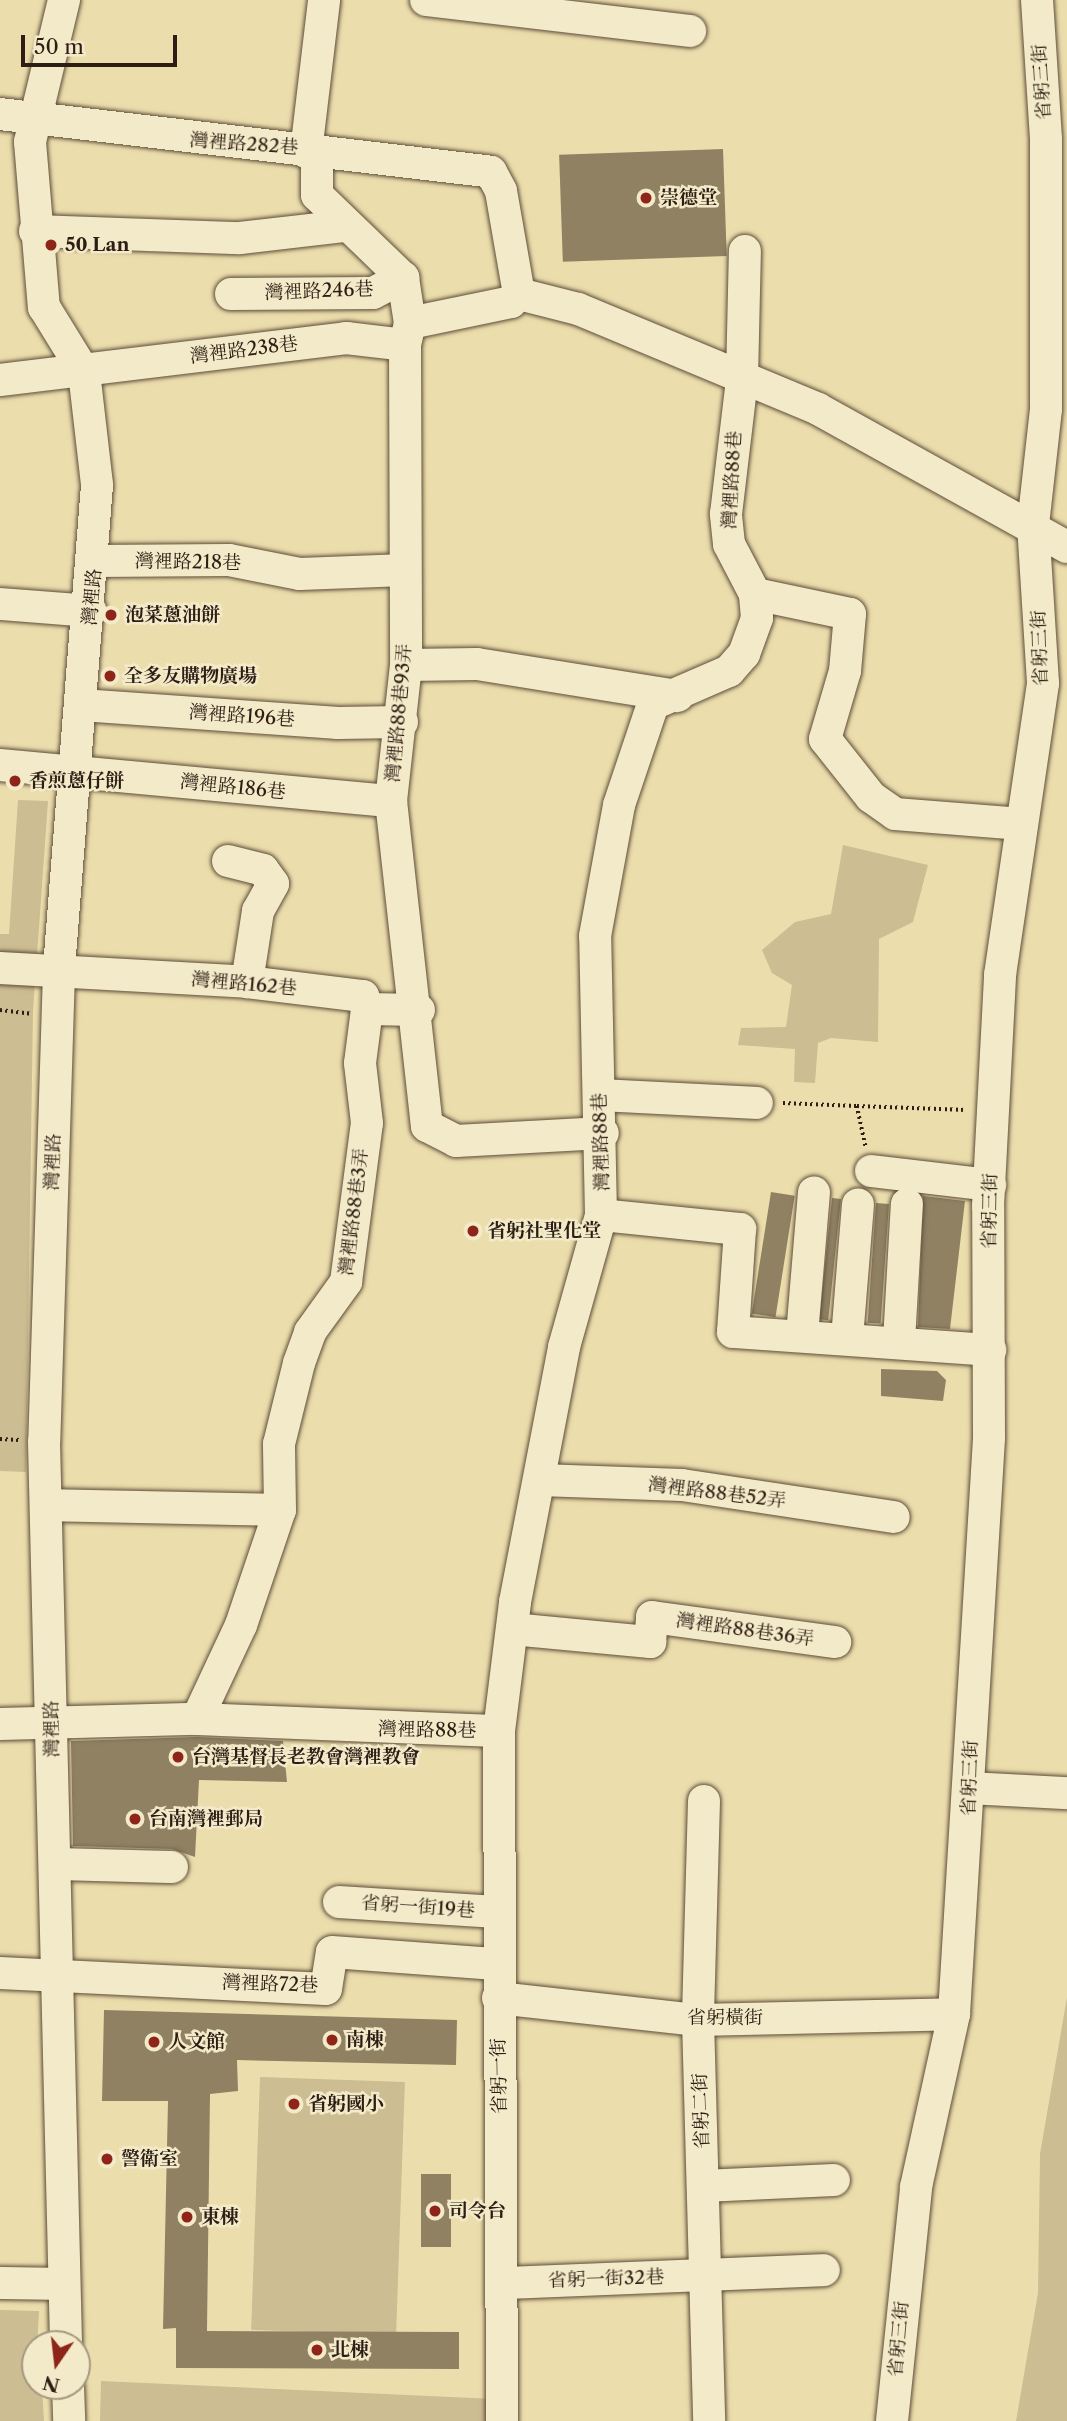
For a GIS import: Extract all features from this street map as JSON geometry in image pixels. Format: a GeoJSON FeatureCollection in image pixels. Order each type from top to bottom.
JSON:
{"type":"FeatureCollection","features":[{"type":"Feature","properties":{"kind":"street","name":"灣裡路"},"geometry":{"type":"LineString","coordinates":[[64,0],[33,122],[35,231],[48,321],[84,372],[95,455],[95,561],[74,768],[59,972],[46,1505],[66,2330]]}},
{"type":"Feature","properties":{"kind":"street","name":"灣裡路282巷"},"geometry":{"type":"LineString","coordinates":[[0,114],[33,122],[312,153],[324,0]]}},
{"type":"Feature","properties":{"kind":"street","name":"省躬三街"},"geometry":{"type":"LineString","coordinates":[[892,2421],[916,2187],[954,2014],[970,1788],[990,1350],[990,1185],[1000,975],[1043,683],[1033,525],[1046,409],[1046,139],[1037,0]]}},
{"type":"Feature","properties":{"kind":"street"},"geometry":{"type":"LineString","coordinates":[[444,1],[690,31]]}},
{"type":"Feature","properties":{"kind":"street"},"geometry":{"type":"LineString","coordinates":[[403,278],[343,226],[317,195],[312,153],[491,173],[501,191],[519,294],[578,309],[818,409],[1033,525],[1067,547]]}},
{"type":"Feature","properties":{"kind":"street"},"geometry":{"type":"LineString","coordinates":[[35,231],[240,238],[343,226]]}},
{"type":"Feature","properties":{"kind":"street","name":"灣裡路88巷"},"geometry":{"type":"LineString","coordinates":[[0,1724],[197,1719],[499,1731],[512,1629],[564,1347],[601,1215],[603,1133],[595,936],[600,889],[653,704],[677,696],[729,671],[744,654],[757,618],[755,594],[729,544],[726,514],[741,379],[745,251]]}},
{"type":"Feature","properties":{"kind":"street","name":"灣裡路246巷"},"geometry":{"type":"LineString","coordinates":[[231,293],[373,293],[403,278]]}},
{"type":"Feature","properties":{"kind":"street","name":"灣裡路88巷93弄"},"geometry":{"type":"LineString","coordinates":[[403,278],[407,334],[406,665],[402,722],[391,801],[397,887],[419,1010],[427,1126],[434,1134],[456,1141],[603,1133]]}},
{"type":"Feature","properties":{"kind":"street","name":"灣裡路238巷"},"geometry":{"type":"LineString","coordinates":[[0,380],[84,372],[346,338],[407,334],[511,302],[519,294]]}},
{"type":"Feature","properties":{"kind":"street","name":"灣裡路218巷"},"geometry":{"type":"LineString","coordinates":[[95,561],[229,560],[300,574],[405,570]]}},
{"type":"Feature","properties":{"kind":"street"},"geometry":{"type":"LineString","coordinates":[[755,594],[850,614],[845,671],[825,738],[871,797],[895,814],[1022,824]]}},
{"type":"Feature","properties":{"kind":"street"},"geometry":{"type":"LineString","coordinates":[[0,604],[91,611]]}},
{"type":"Feature","properties":{"kind":"street"},"geometry":{"type":"LineString","coordinates":[[406,665],[477,664],[677,696]]}},
{"type":"Feature","properties":{"kind":"street","name":"灣裡路196巷"},"geometry":{"type":"LineString","coordinates":[[81,705],[338,723],[402,722]]}},
{"type":"Feature","properties":{"kind":"street","name":"灣裡路186巷"},"geometry":{"type":"LineString","coordinates":[[0,765],[74,768],[391,801]]}},
{"type":"Feature","properties":{"kind":"street"},"geometry":{"type":"LineString","coordinates":[[228,861],[263,870],[273,884],[258,911],[247,982]]}},
{"type":"Feature","properties":{"kind":"street","name":"灣裡路162巷"},"geometry":{"type":"LineString","coordinates":[[0,968],[247,982],[363,996],[367,1009]]}},
{"type":"Feature","properties":{"kind":"street"},"geometry":{"type":"LineString","coordinates":[[367,1009],[419,1010]]}},
{"type":"Feature","properties":{"kind":"street","name":"灣裡路88巷3弄"},"geometry":{"type":"LineString","coordinates":[[197,1719],[241,1625],[280,1510],[279,1444],[299,1363],[310,1332],[346,1282],[367,1123],[360,1063],[367,1009]]}},
{"type":"Feature","properties":{"kind":"street"},"geometry":{"type":"LineString","coordinates":[[601,1095],[757,1103]]}},
{"type":"Feature","properties":{"kind":"street"},"geometry":{"type":"LineString","coordinates":[[871,1171],[990,1185]]}},
{"type":"Feature","properties":{"kind":"street"},"geometry":{"type":"LineString","coordinates":[[803,1335],[814,1193]]}},
{"type":"Feature","properties":{"kind":"street"},"geometry":{"type":"LineString","coordinates":[[847,1338],[858,1204]]}},
{"type":"Feature","properties":{"kind":"street"},"geometry":{"type":"LineString","coordinates":[[899,1341],[907,1204]]}},
{"type":"Feature","properties":{"kind":"street"},"geometry":{"type":"LineString","coordinates":[[601,1215],[740,1228],[733,1332],[899,1341],[990,1350]]}},
{"type":"Feature","properties":{"kind":"street","name":"灣裡路88巷52弄"},"geometry":{"type":"LineString","coordinates":[[540,1480],[682,1485],[894,1517]]}},
{"type":"Feature","properties":{"kind":"street"},"geometry":{"type":"LineString","coordinates":[[46,1505],[280,1510]]}},
{"type":"Feature","properties":{"kind":"street","name":"灣裡路88巷36弄"},"geometry":{"type":"LineString","coordinates":[[512,1629],[650,1642],[652,1617],[835,1643]]}},
{"type":"Feature","properties":{"kind":"street","name":"省躬一街"},"geometry":{"type":"LineString","coordinates":[[499,1731],[497,1964],[504,2283],[502,2421]]}},
{"type":"Feature","properties":{"kind":"street"},"geometry":{"type":"LineString","coordinates":[[970,1788],[1067,1793]]}},
{"type":"Feature","properties":{"kind":"street","name":"省躬二街"},"geometry":{"type":"LineString","coordinates":[[704,1801],[698,2020],[708,2275],[709,2421]]}},
{"type":"Feature","properties":{"kind":"street"},"geometry":{"type":"LineString","coordinates":[[55,1864],[172,1867]]}},
{"type":"Feature","properties":{"kind":"street","name":"省躬一街19巷"},"geometry":{"type":"LineString","coordinates":[[339,1902],[497,1912]]}},
{"type":"Feature","properties":{"kind":"street","name":"灣裡路72巷"},"geometry":{"type":"LineString","coordinates":[[57,1974],[326,1989],[332,1952],[497,1964]]}},
{"type":"Feature","properties":{"kind":"street"},"geometry":{"type":"LineString","coordinates":[[0,1973],[57,1974]]}},
{"type":"Feature","properties":{"kind":"street","name":"省躬橫街"},"geometry":{"type":"LineString","coordinates":[[498,1998],[698,2020],[954,2014]]}},
{"type":"Feature","properties":{"kind":"street"},"geometry":{"type":"LineString","coordinates":[[703,2186],[834,2180]]}},
{"type":"Feature","properties":{"kind":"street","name":"省躬一街32巷"},"geometry":{"type":"LineString","coordinates":[[504,2283],[824,2270]]}},
{"type":"Feature","properties":{"kind":"street"},"geometry":{"type":"LineString","coordinates":[[0,2283],[64,2284]]}},
{"type":"Feature","properties":{"kind":"street"},"geometry":{"type":"LineString","coordinates":[[68,2400],[69,2421]]}},
{"type":"Feature","properties":{"kind":"path"},"geometry":{"type":"LineString","coordinates":[[0,1010],[57,1018]]}},
{"type":"Feature","properties":{"kind":"path"},"geometry":{"type":"LineString","coordinates":[[757,1103],[994,1111]]}},
{"type":"Feature","properties":{"kind":"path"},"geometry":{"type":"LineString","coordinates":[[858,1105],[871,1171]]}},
{"type":"Feature","properties":{"kind":"shaded area"},"geometry":{"type":"Polygon","coordinates":[[[18,800],[48,801],[33,1011],[26,1472],[0,1471],[0,934],[9,934],[18,800]]]}},
{"type":"Feature","properties":{"kind":"shaded area"},"geometry":{"type":"Polygon","coordinates":[[[843,845],[928,865],[913,922],[879,939],[878,1042],[831,1038],[818,1043],[815,1083],[794,1082],[795,1049],[738,1045],[741,1028],[786,1027],[792,985],[772,973],[762,950],[795,922],[831,914],[843,845]]]}},
{"type":"Feature","properties":{"kind":"shaded area"},"geometry":{"type":"Polygon","coordinates":[[[1067,1997],[1067,2421],[1016,2421],[1038,2293],[1040,2154],[1067,1997]]]}},
{"type":"Feature","properties":{"kind":"shaded area"},"geometry":{"type":"Polygon","coordinates":[[[260,2077],[405,2082],[396,2335],[251,2330],[260,2077]]]}},
{"type":"Feature","properties":{"kind":"shaded area"},"geometry":{"type":"Polygon","coordinates":[[[0,2310],[39,2311],[38,2330],[21,2330],[21,2400],[43,2400],[44,2421],[0,2421],[0,2310]]]}},
{"type":"Feature","properties":{"kind":"shaded area"},"geometry":{"type":"Polygon","coordinates":[[[101,2381],[495,2399],[494,2421],[100,2421],[101,2381]]]}},
{"type":"Feature","properties":{"kind":"building","name":"崇德堂"},"geometry":{"type":"Polygon","coordinates":[[[723,149],[727,256],[563,262],[559,155],[723,149]]]}},
{"type":"Feature","properties":{"kind":"building"},"geometry":{"type":"Polygon","coordinates":[[[771,1192],[795,1196],[775,1317],[752,1313],[771,1192]]]}},
{"type":"Feature","properties":{"kind":"building"},"geometry":{"type":"Polygon","coordinates":[[[923,1196],[965,1201],[950,1329],[918,1327],[923,1196]]]}},
{"type":"Feature","properties":{"kind":"building"},"geometry":{"type":"Polygon","coordinates":[[[832,1198],[841,1199],[828,1320],[819,1319],[832,1198]]]}},
{"type":"Feature","properties":{"kind":"building"},"geometry":{"type":"Polygon","coordinates":[[[876,1203],[889,1204],[881,1324],[868,1323],[876,1203]]]}},
{"type":"Feature","properties":{"kind":"building"},"geometry":{"type":"Polygon","coordinates":[[[881,1369],[937,1371],[946,1380],[943,1401],[881,1396],[881,1369]]]}},
{"type":"Feature","properties":{"kind":"building"},"geometry":{"type":"Polygon","coordinates":[[[197,1737],[283,1741],[287,1782],[199,1780],[195,1857],[172,1849],[73,1846],[71,1741],[197,1737]]]}},
{"type":"Feature","properties":{"kind":"building"},"geometry":{"type":"Polygon","coordinates":[[[104,2010],[457,2020],[456,2065],[237,2060],[238,2091],[210,2094],[207,2331],[459,2332],[459,2369],[176,2368],[176,2328],[163,2329],[168,2101],[102,2101],[104,2010]]]}},
{"type":"Feature","properties":{"kind":"building","name":"司令台"},"geometry":{"type":"Polygon","coordinates":[[[421,2174],[451,2174],[451,2247],[421,2247],[421,2174]]]}},
{"type":"Feature","properties":{"kind":"place","name":"崇德堂"},"geometry":{"type":"Point","coordinates":[646,198]}},
{"type":"Feature","properties":{"kind":"place","name":"50 Lan"},"geometry":{"type":"Point","coordinates":[51,245]}},
{"type":"Feature","properties":{"kind":"place","name":"泡菜蔥油餅"},"geometry":{"type":"Point","coordinates":[111,615]}},
{"type":"Feature","properties":{"kind":"place","name":"全多友購物廣場"},"geometry":{"type":"Point","coordinates":[110,676]}},
{"type":"Feature","properties":{"kind":"place","name":"香煎蔥仔餅"},"geometry":{"type":"Point","coordinates":[15,781]}},
{"type":"Feature","properties":{"kind":"place","name":"省躬社聖化堂"},"geometry":{"type":"Point","coordinates":[473,1231]}},
{"type":"Feature","properties":{"kind":"place","name":"台灣基督長老教會灣裡教會"},"geometry":{"type":"Point","coordinates":[178,1757]}},
{"type":"Feature","properties":{"kind":"place","name":"台南灣裡郵局"},"geometry":{"type":"Point","coordinates":[135,1819]}},
{"type":"Feature","properties":{"kind":"place","name":"南棟"},"geometry":{"type":"Point","coordinates":[332,2040]}},
{"type":"Feature","properties":{"kind":"place","name":"人文館"},"geometry":{"type":"Point","coordinates":[154,2042]}},
{"type":"Feature","properties":{"kind":"place","name":"省躬國小"},"geometry":{"type":"Point","coordinates":[294,2104]}},
{"type":"Feature","properties":{"kind":"place","name":"警衛室"},"geometry":{"type":"Point","coordinates":[107,2159]}},
{"type":"Feature","properties":{"kind":"place","name":"司令台"},"geometry":{"type":"Point","coordinates":[435,2211]}},
{"type":"Feature","properties":{"kind":"place","name":"東棟"},"geometry":{"type":"Point","coordinates":[187,2217]}},
{"type":"Feature","properties":{"kind":"place","name":"北棟"},"geometry":{"type":"Point","coordinates":[317,2350]}}]}
